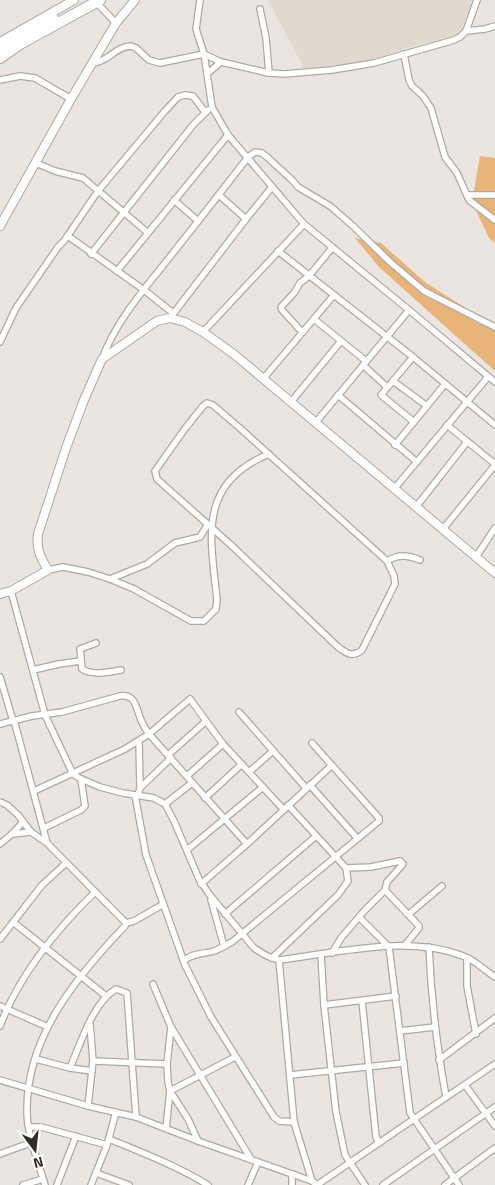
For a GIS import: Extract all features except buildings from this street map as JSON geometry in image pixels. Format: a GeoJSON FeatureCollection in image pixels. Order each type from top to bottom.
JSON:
{"type":"FeatureCollection","features":[{"type":"Feature","properties":{"kind":"highway"},"geometry":{"type":"LineString","coordinates":[[0,49],[29,31],[94,1]]}},
{"type":"Feature","properties":{"kind":"highway"},"geometry":{"type":"LineString","coordinates":[[0,58],[20,44],[94,1]]}},
{"type":"Feature","properties":{"kind":"street"},"geometry":{"type":"LineString","coordinates":[[0,42],[74,0]]}},
{"type":"Feature","properties":{"kind":"street"},"geometry":{"type":"LineString","coordinates":[[0,226],[71,99],[116,24],[135,0]]}},
{"type":"Feature","properties":{"kind":"street"},"geometry":{"type":"LineString","coordinates":[[200,0],[196,29],[208,73],[212,107],[228,135],[304,224],[495,382]]}},
{"type":"Feature","properties":{"kind":"street"},"geometry":{"type":"LineString","coordinates":[[466,31],[477,0]]}},
{"type":"Feature","properties":{"kind":"street"},"geometry":{"type":"LineString","coordinates":[[94,1],[116,24]]}},
{"type":"Feature","properties":{"kind":"street"},"geometry":{"type":"LineString","coordinates":[[260,10],[266,38],[269,73]]}},
{"type":"Feature","properties":{"kind":"street"},"geometry":{"type":"LineString","coordinates":[[93,63],[99,63],[124,46],[128,46],[136,48],[150,60],[160,63],[204,54],[221,62],[269,73],[295,74],[374,63],[454,40],[466,31],[493,29]]}},
{"type":"Feature","properties":{"kind":"street"},"geometry":{"type":"LineString","coordinates":[[404,54],[409,80],[431,108],[444,157],[457,173],[469,200],[495,220]]}},
{"type":"Feature","properties":{"kind":"street"},"geometry":{"type":"LineString","coordinates":[[208,73],[221,62]]}},
{"type":"Feature","properties":{"kind":"street"},"geometry":{"type":"LineString","coordinates":[[0,80],[20,76],[35,78],[71,99]]}},
{"type":"Feature","properties":{"kind":"street"},"geometry":{"type":"LineString","coordinates":[[0,342],[16,308],[58,247],[68,236],[98,192],[178,97],[185,95],[193,96],[206,112]]}},
{"type":"Feature","properties":{"kind":"street"},"geometry":{"type":"LineString","coordinates":[[91,254],[212,107]]}},
{"type":"Feature","properties":{"kind":"street"},"geometry":{"type":"LineString","coordinates":[[117,271],[228,135]]}},
{"type":"Feature","properties":{"kind":"street"},"geometry":{"type":"LineString","coordinates":[[48,570],[38,552],[36,544],[38,534],[66,448],[106,348],[144,290],[248,157],[255,152],[262,153],[292,180],[298,188],[330,206],[424,291],[495,326]]}},
{"type":"Feature","properties":{"kind":"street"},"geometry":{"type":"LineString","coordinates":[[36,163],[55,171],[83,178],[147,232]]}},
{"type":"Feature","properties":{"kind":"street"},"geometry":{"type":"LineString","coordinates":[[102,359],[157,321],[171,316],[272,187]]}},
{"type":"Feature","properties":{"kind":"street"},"geometry":{"type":"LineString","coordinates":[[219,195],[246,219]]}},
{"type":"Feature","properties":{"kind":"street"},"geometry":{"type":"LineString","coordinates":[[467,195],[495,195]]}},
{"type":"Feature","properties":{"kind":"street"},"geometry":{"type":"LineString","coordinates":[[174,200],[198,221]]}},
{"type":"Feature","properties":{"kind":"street"},"geometry":{"type":"LineString","coordinates":[[204,332],[304,224]]}},
{"type":"Feature","properties":{"kind":"street"},"geometry":{"type":"LineString","coordinates":[[68,236],[144,290],[171,316],[204,332],[234,355],[495,573]]}},
{"type":"Feature","properties":{"kind":"street"},"geometry":{"type":"LineString","coordinates":[[302,332],[281,307],[332,248]]}},
{"type":"Feature","properties":{"kind":"street"},"geometry":{"type":"LineString","coordinates":[[278,251],[495,425]]}},
{"type":"Feature","properties":{"kind":"street"},"geometry":{"type":"LineString","coordinates":[[263,379],[334,295]]}},
{"type":"Feature","properties":{"kind":"street"},"geometry":{"type":"LineString","coordinates":[[316,422],[409,310]]}},
{"type":"Feature","properties":{"kind":"street"},"geometry":{"type":"LineString","coordinates":[[314,319],[341,341],[387,387]]}},
{"type":"Feature","properties":{"kind":"street"},"geometry":{"type":"LineString","coordinates":[[291,402],[341,341]]}},
{"type":"Feature","properties":{"kind":"street"},"geometry":{"type":"LineString","coordinates":[[412,357],[381,396],[414,422]]}},
{"type":"Feature","properties":{"kind":"street"},"geometry":{"type":"LineString","coordinates":[[394,489],[488,377]]}},
{"type":"Feature","properties":{"kind":"street"},"geometry":{"type":"LineString","coordinates":[[393,381],[427,406]]}},
{"type":"Feature","properties":{"kind":"street"},"geometry":{"type":"LineString","coordinates":[[395,445],[445,384]]}},
{"type":"Feature","properties":{"kind":"street"},"geometry":{"type":"LineString","coordinates":[[338,395],[417,462]]}},
{"type":"Feature","properties":{"kind":"street"},"geometry":{"type":"LineString","coordinates":[[207,404],[213,405],[387,561],[394,576],[395,584],[362,650],[352,655],[338,647],[209,526],[155,476],[155,471],[184,430],[203,406],[207,404]]}},
{"type":"Feature","properties":{"kind":"street"},"geometry":{"type":"LineString","coordinates":[[443,530],[495,465],[494,462],[447,425]]}},
{"type":"Feature","properties":{"kind":"street"},"geometry":{"type":"LineString","coordinates":[[416,507],[467,442]]}},
{"type":"Feature","properties":{"kind":"street"},"geometry":{"type":"LineString","coordinates":[[110,579],[148,564],[175,542],[200,537],[209,526],[217,500],[228,480],[257,459],[269,454]]}},
{"type":"Feature","properties":{"kind":"street"},"geometry":{"type":"LineString","coordinates":[[0,594],[11,591],[48,570],[63,567],[110,579],[134,589],[191,621],[204,621],[216,609],[217,599],[209,526]]}},
{"type":"Feature","properties":{"kind":"street"},"geometry":{"type":"LineString","coordinates":[[476,557],[495,528]]}},
{"type":"Feature","properties":{"kind":"street"},"geometry":{"type":"LineString","coordinates":[[387,561],[394,557],[406,556],[420,560]]}},
{"type":"Feature","properties":{"kind":"street"},"geometry":{"type":"LineString","coordinates":[[11,591],[45,714],[73,774],[81,779],[111,790],[154,798],[165,804],[202,884],[254,948],[279,960],[405,945],[429,947],[467,958],[495,976]]}},
{"type":"Feature","properties":{"kind":"street"},"geometry":{"type":"LineString","coordinates":[[96,643],[80,649],[82,669],[87,672],[104,673],[121,670]]}},
{"type":"Feature","properties":{"kind":"street"},"geometry":{"type":"LineString","coordinates":[[33,670],[80,661]]}},
{"type":"Feature","properties":{"kind":"street"},"geometry":{"type":"LineString","coordinates":[[0,677],[34,791],[47,843]]}},
{"type":"Feature","properties":{"kind":"street"},"geometry":{"type":"LineString","coordinates":[[0,724],[126,695],[136,702],[141,720],[149,734],[247,844]]}},
{"type":"Feature","properties":{"kind":"street"},"geometry":{"type":"LineString","coordinates":[[34,791],[125,749],[149,734],[190,699],[205,722],[262,787],[286,808],[346,868],[348,881],[346,886],[272,958]]}},
{"type":"Feature","properties":{"kind":"street"},"geometry":{"type":"LineString","coordinates":[[240,712],[273,751],[357,838]]}},
{"type":"Feature","properties":{"kind":"street"},"geometry":{"type":"LineString","coordinates":[[205,722],[140,788],[136,795],[146,855],[162,905],[185,965],[211,1017],[274,1117],[279,1121],[294,1122]]}},
{"type":"Feature","properties":{"kind":"street"},"geometry":{"type":"LineString","coordinates":[[139,740],[140,788]]}},
{"type":"Feature","properties":{"kind":"street"},"geometry":{"type":"LineString","coordinates":[[184,961],[186,958],[214,951],[232,942],[377,823],[379,818],[312,743]]}},
{"type":"Feature","properties":{"kind":"street"},"geometry":{"type":"LineString","coordinates":[[187,776],[223,744]]}},
{"type":"Feature","properties":{"kind":"street"},"geometry":{"type":"LineString","coordinates":[[249,772],[273,751]]}},
{"type":"Feature","properties":{"kind":"street"},"geometry":{"type":"LineString","coordinates":[[205,798],[242,764]]}},
{"type":"Feature","properties":{"kind":"street"},"geometry":{"type":"LineString","coordinates":[[202,884],[331,766]]}},
{"type":"Feature","properties":{"kind":"street"},"geometry":{"type":"LineString","coordinates":[[44,828],[86,806],[81,779]]}},
{"type":"Feature","properties":{"kind":"street"},"geometry":{"type":"LineString","coordinates":[[165,804],[192,783]]}},
{"type":"Feature","properties":{"kind":"street"},"geometry":{"type":"LineString","coordinates":[[187,850],[262,787]]}},
{"type":"Feature","properties":{"kind":"street"},"geometry":{"type":"LineString","coordinates":[[0,802],[7,806],[31,832],[47,843],[65,864],[126,923]]}},
{"type":"Feature","properties":{"kind":"street"},"geometry":{"type":"LineString","coordinates":[[0,844],[23,822]]}},
{"type":"Feature","properties":{"kind":"street"},"geometry":{"type":"LineString","coordinates":[[12,834],[31,832]]}},
{"type":"Feature","properties":{"kind":"street"},"geometry":{"type":"LineString","coordinates":[[225,914],[315,837]]}},
{"type":"Feature","properties":{"kind":"street"},"geometry":{"type":"LineString","coordinates":[[332,953],[359,917],[385,890],[385,885],[390,877],[403,863],[400,861],[361,868],[346,868]]}},
{"type":"Feature","properties":{"kind":"street"},"geometry":{"type":"LineString","coordinates":[[0,938],[42,885],[65,864]]}},
{"type":"Feature","properties":{"kind":"street"},"geometry":{"type":"LineString","coordinates":[[409,914],[442,886]]}},
{"type":"Feature","properties":{"kind":"street"},"geometry":{"type":"LineString","coordinates":[[385,890],[418,923],[419,928],[405,945]]}},
{"type":"Feature","properties":{"kind":"street"},"geometry":{"type":"LineString","coordinates":[[0,1026],[3,1008],[45,948],[68,918],[95,892]]}},
{"type":"Feature","properties":{"kind":"street"},"geometry":{"type":"LineString","coordinates":[[209,894],[224,946]]}},
{"type":"Feature","properties":{"kind":"street"},"geometry":{"type":"LineString","coordinates":[[126,923],[134,922],[162,905]]}},
{"type":"Feature","properties":{"kind":"street"},"geometry":{"type":"LineString","coordinates":[[359,917],[389,947],[410,1113],[459,1185]]}},
{"type":"Feature","properties":{"kind":"street"},"geometry":{"type":"LineString","coordinates":[[13,922],[106,996]]}},
{"type":"Feature","properties":{"kind":"street"},"geometry":{"type":"LineString","coordinates":[[23,1185],[44,1182],[29,1127],[27,1112],[28,1089],[36,1059],[48,1027],[53,1016],[81,976],[126,923]]}},
{"type":"Feature","properties":{"kind":"street"},"geometry":{"type":"LineString","coordinates":[[429,947],[430,988],[439,1060],[446,1097]]}},
{"type":"Feature","properties":{"kind":"street"},"geometry":{"type":"LineString","coordinates":[[321,955],[324,1005],[336,1112],[345,1155],[365,1185]]}},
{"type":"Feature","properties":{"kind":"street"},"geometry":{"type":"LineString","coordinates":[[467,958],[467,986],[476,1034]]}},
{"type":"Feature","properties":{"kind":"street"},"geometry":{"type":"LineString","coordinates":[[279,960],[294,1122],[315,1184]]}},
{"type":"Feature","properties":{"kind":"street"},"geometry":{"type":"LineString","coordinates":[[153,984],[170,1027],[251,1159]]}},
{"type":"Feature","properties":{"kind":"street"},"geometry":{"type":"LineString","coordinates":[[70,1068],[94,1014],[106,996],[116,989],[127,992],[136,1117]]}},
{"type":"Feature","properties":{"kind":"street"},"geometry":{"type":"LineString","coordinates":[[324,1005],[396,996]]}},
{"type":"Feature","properties":{"kind":"street"},"geometry":{"type":"LineString","coordinates":[[362,1001],[376,1137],[379,1143]]}},
{"type":"Feature","properties":{"kind":"street"},"geometry":{"type":"LineString","coordinates":[[3,1008],[48,1027]]}},
{"type":"Feature","properties":{"kind":"street"},"geometry":{"type":"LineString","coordinates":[[439,1060],[495,1018]]}},
{"type":"Feature","properties":{"kind":"street"},"geometry":{"type":"LineString","coordinates":[[88,1106],[94,1061],[90,1023]]}},
{"type":"Feature","properties":{"kind":"street"},"geometry":{"type":"LineString","coordinates":[[166,1128],[170,1091],[167,1064],[170,1027]]}},
{"type":"Feature","properties":{"kind":"street"},"geometry":{"type":"LineString","coordinates":[[400,1031],[435,1027]]}},
{"type":"Feature","properties":{"kind":"street"},"geometry":{"type":"LineString","coordinates":[[170,1091],[236,1058]]}},
{"type":"Feature","properties":{"kind":"street"},"geometry":{"type":"LineString","coordinates":[[36,1059],[92,1072]]}},
{"type":"Feature","properties":{"kind":"street"},"geometry":{"type":"LineString","coordinates":[[94,1061],[167,1064]]}},
{"type":"Feature","properties":{"kind":"street"},"geometry":{"type":"LineString","coordinates":[[290,1075],[404,1063]]}},
{"type":"Feature","properties":{"kind":"street"},"geometry":{"type":"LineString","coordinates":[[315,1184],[350,1164],[495,1064]]}},
{"type":"Feature","properties":{"kind":"street"},"geometry":{"type":"LineString","coordinates":[[0,1080],[88,1106],[136,1117],[315,1184]]}},
{"type":"Feature","properties":{"kind":"street"},"geometry":{"type":"LineString","coordinates":[[464,1085],[495,1126]]}},
{"type":"Feature","properties":{"kind":"street"},"geometry":{"type":"LineString","coordinates":[[170,1091],[188,1119],[198,1141]]}},
{"type":"Feature","properties":{"kind":"street"},"geometry":{"type":"LineString","coordinates":[[383,1185],[495,1107]]}},
{"type":"Feature","properties":{"kind":"street"},"geometry":{"type":"LineString","coordinates":[[91,1185],[108,1142],[116,1112]]}},
{"type":"Feature","properties":{"kind":"street"},"geometry":{"type":"LineString","coordinates":[[29,1127],[40,1127],[108,1142],[150,1156],[208,1185]]}},
{"type":"Feature","properties":{"kind":"street"},"geometry":{"type":"LineString","coordinates":[[57,1185],[76,1136]]}},
{"type":"Feature","properties":{"kind":"street"},"geometry":{"type":"LineString","coordinates":[[0,1154],[33,1142]]}},
{"type":"Feature","properties":{"kind":"street"},"geometry":{"type":"LineString","coordinates":[[445,1185],[495,1148]]}},
{"type":"Feature","properties":{"kind":"street"},"geometry":{"type":"LineString","coordinates":[[248,1185],[258,1162]]}},
{"type":"Feature","properties":{"kind":"street"},"geometry":{"type":"LineString","coordinates":[[96,1173],[128,1185]]}},
{"type":"Feature","properties":{"kind":"street"},"geometry":{"type":"LineString","coordinates":[[292,1174],[292,1185]]}},
{"type":"Feature","properties":{"kind":"shaded area"},"geometry":{"type":"Polygon","coordinates":[[[268,0],[473,0],[460,34],[403,49],[372,60],[305,70],[268,0]]]}},
{"type":"Feature","properties":{"kind":"shaded area"},"geometry":{"type":"Polygon","coordinates":[[[480,156],[495,158],[495,243],[489,238],[472,202],[480,156]]]}},
{"type":"Feature","properties":{"kind":"shaded area"},"geometry":{"type":"Polygon","coordinates":[[[355,238],[381,243],[425,282],[495,327],[495,371],[379,267],[355,238]]]}}]}
